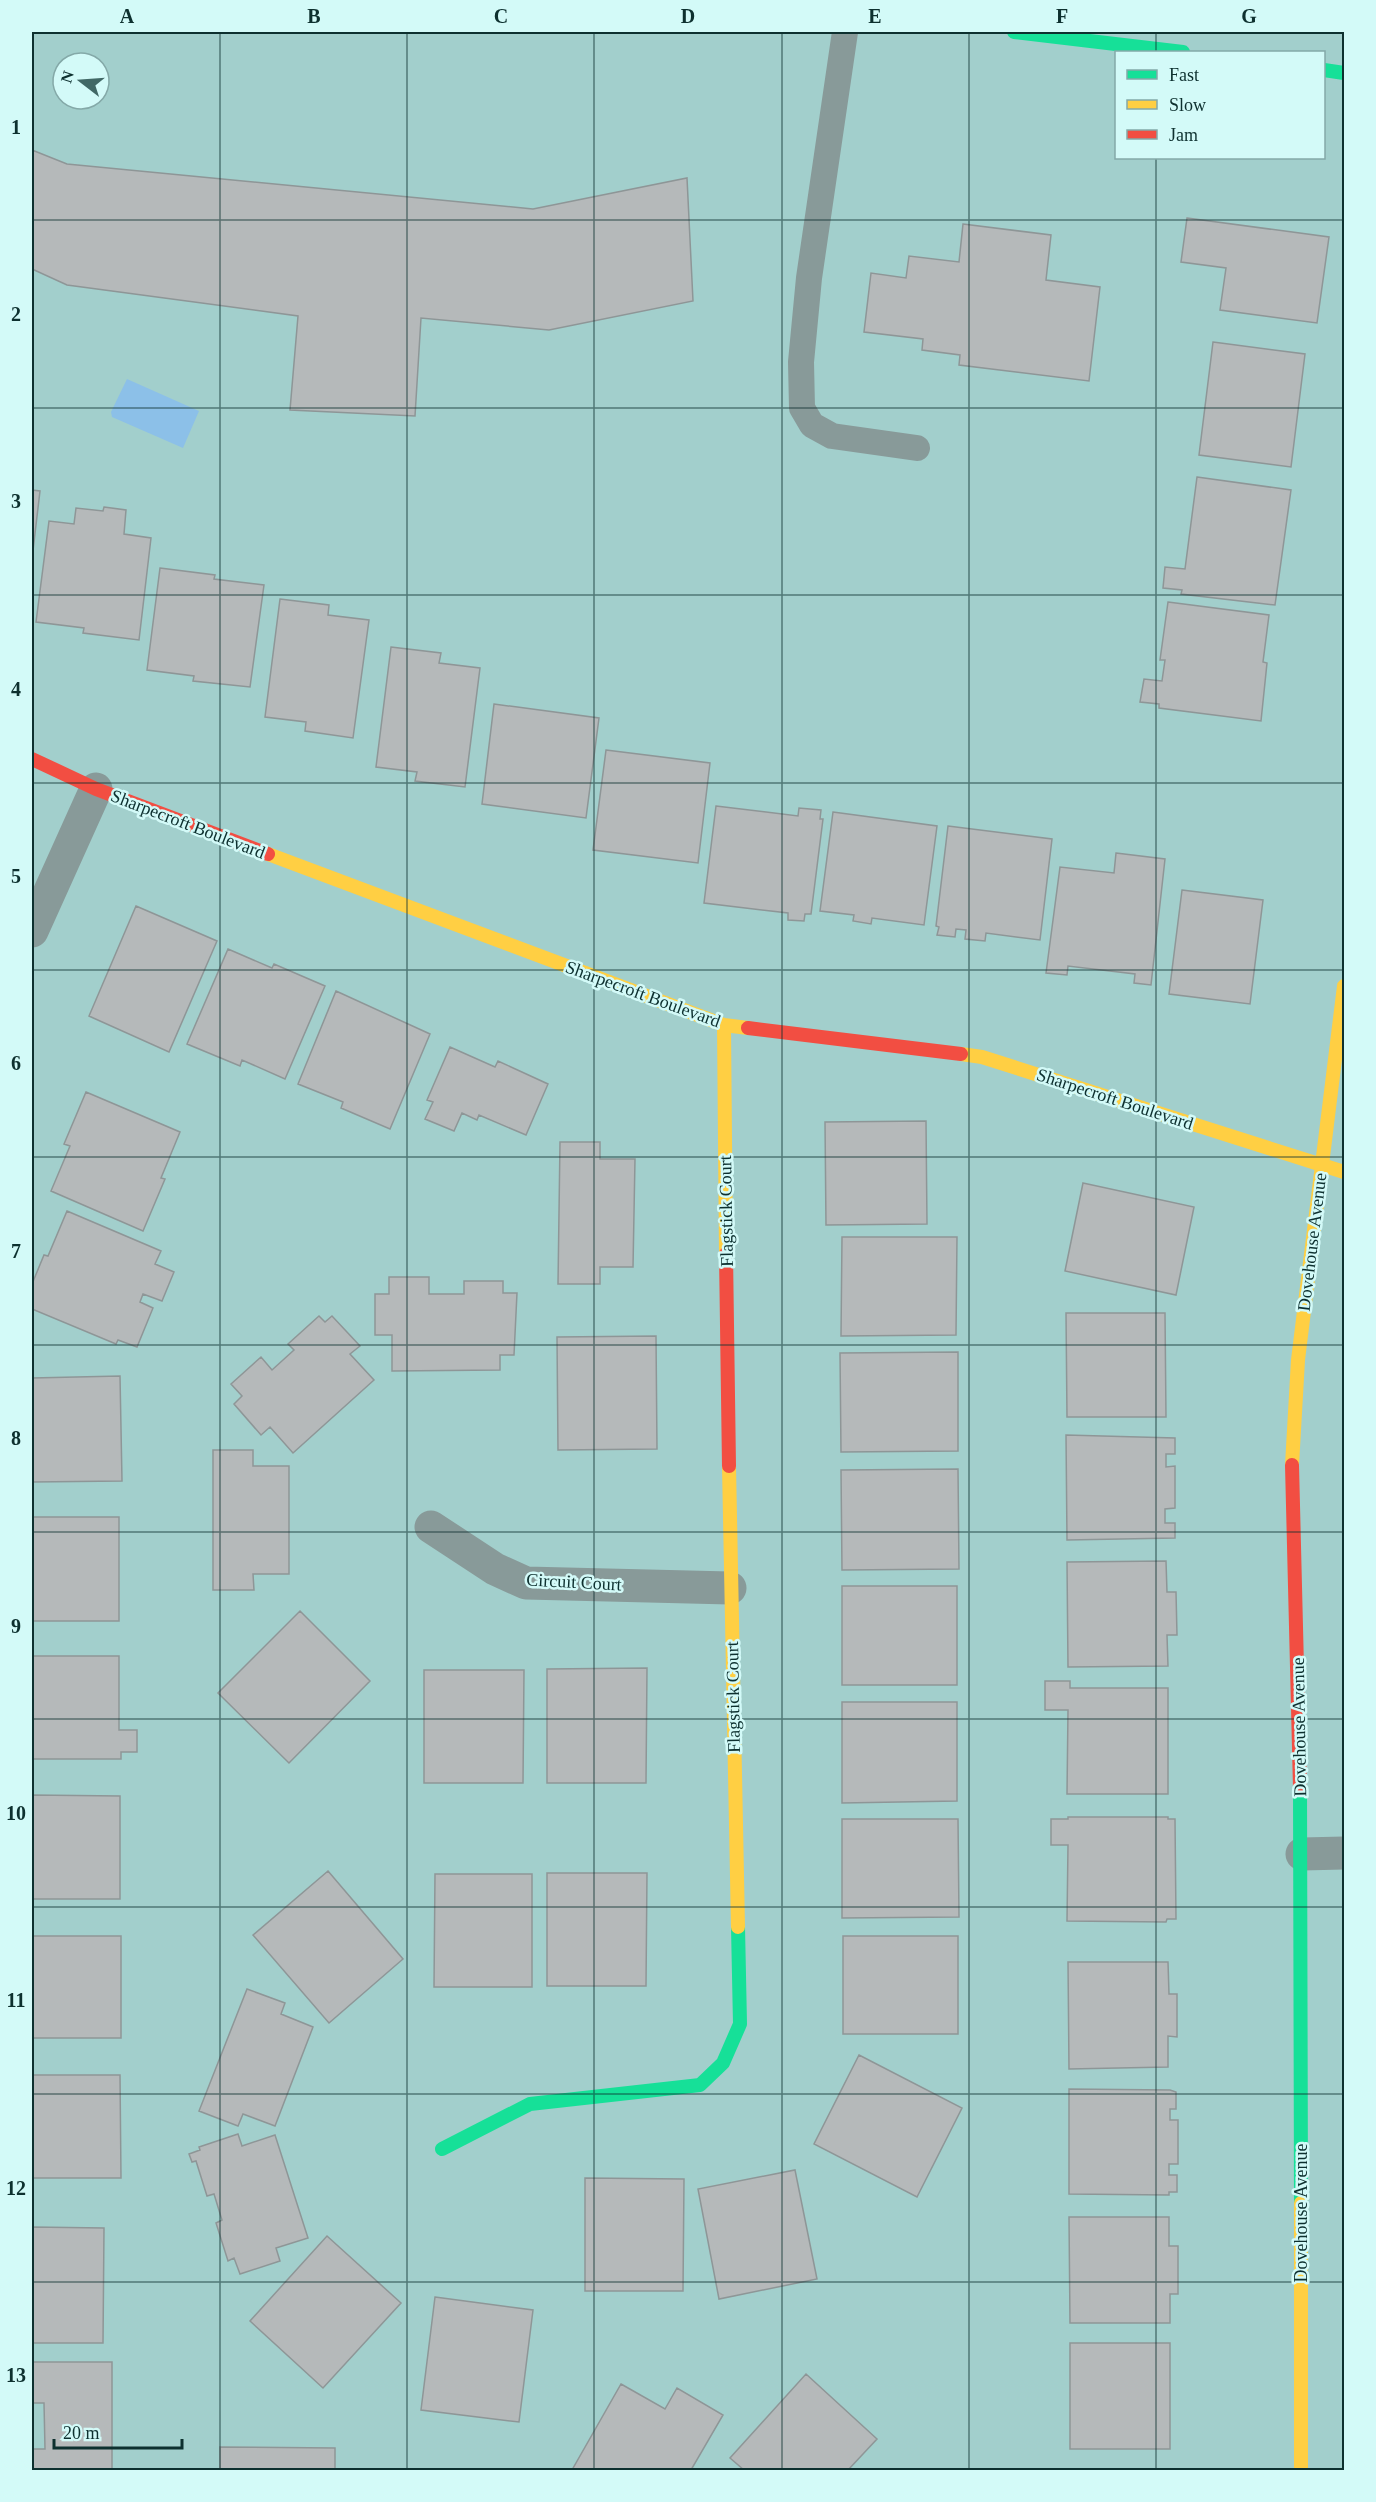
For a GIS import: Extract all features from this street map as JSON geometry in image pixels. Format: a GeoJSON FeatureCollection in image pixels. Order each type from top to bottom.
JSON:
{"type":"FeatureCollection","features":[{"type":"Feature","properties":{"kind":"street"},"geometry":{"type":"LineString","coordinates":[[1014,32],[1175,51]]}},
{"type":"Feature","properties":{"kind":"street"},"geometry":{"type":"LineString","coordinates":[[1325,70],[1344,73]]}},
{"type":"Feature","properties":{"kind":"street","name":"Sharpecroft Boulevard"},"geometry":{"type":"LineString","coordinates":[[32,759],[96,789],[724,1025],[982,1057],[1344,1172]]}},
{"type":"Feature","properties":{"kind":"street"},"geometry":{"type":"LineString","coordinates":[[32,931],[96,789]]}},
{"type":"Feature","properties":{"kind":"street","name":"Dovehouse Avenue"},"geometry":{"type":"LineString","coordinates":[[1301,2470],[1302,1854],[1292,1464],[1298,1360],[1344,986]]}},
{"type":"Feature","properties":{"kind":"street","name":"Flagstick Court"},"geometry":{"type":"LineString","coordinates":[[442,2149],[530,2104],[700,2085],[723,2063],[740,2024],[730,1588],[724,1025]]}},
{"type":"Feature","properties":{"kind":"street","name":"Circuit Court"},"geometry":{"type":"LineString","coordinates":[[431,1527],[495,1569],[526,1583],[730,1588]]}},
{"type":"Feature","properties":{"kind":"street"},"geometry":{"type":"LineString","coordinates":[[1302,1854],[1344,1853]]}},
{"type":"Feature","properties":{"kind":"lane"},"geometry":{"type":"LineString","coordinates":[[844,32],[809,278],[801,362],[802,408],[812,425],[832,436],[917,448]]}},
{"type":"Feature","properties":{"kind":"water"},"geometry":{"type":"Polygon","coordinates":[[[127,379],[199,411],[183,448],[112,417],[111,412],[127,379]]]}},
{"type":"Feature","properties":{"kind":"building"},"geometry":{"type":"Polygon","coordinates":[[[32,150],[67,164],[533,209],[687,178],[693,301],[549,330],[421,318],[415,416],[290,410],[298,316],[67,285],[32,269],[32,150]]]}},
{"type":"Feature","properties":{"kind":"building"},"geometry":{"type":"Polygon","coordinates":[[[1187,218],[1329,237],[1317,323],[1220,310],[1226,268],[1181,262],[1187,218]]]}},
{"type":"Feature","properties":{"kind":"building"},"geometry":{"type":"Polygon","coordinates":[[[963,224],[1051,235],[1046,280],[1100,287],[1089,381],[959,365],[960,355],[922,350],[923,339],[864,332],[871,273],[906,278],[909,256],[959,262],[963,224]]]}},
{"type":"Feature","properties":{"kind":"building"},"geometry":{"type":"Polygon","coordinates":[[[1213,342],[1305,354],[1291,467],[1199,455],[1213,342]]]}},
{"type":"Feature","properties":{"kind":"building"},"geometry":{"type":"Polygon","coordinates":[[[1197,477],[1291,490],[1275,605],[1181,594],[1182,590],[1163,588],[1165,567],[1185,569],[1197,477]]]}},
{"type":"Feature","properties":{"kind":"building"},"geometry":{"type":"Polygon","coordinates":[[[32,490],[40,491],[32,559],[32,490]]]}},
{"type":"Feature","properties":{"kind":"building"},"geometry":{"type":"Polygon","coordinates":[[[104,507],[126,510],[124,534],[151,538],[139,640],[83,633],[84,628],[36,622],[49,521],[74,524],[76,508],[103,511],[104,507]]]}},
{"type":"Feature","properties":{"kind":"building"},"geometry":{"type":"Polygon","coordinates":[[[160,568],[215,575],[214,579],[264,585],[250,687],[193,681],[194,676],[147,670],[160,568]]]}},
{"type":"Feature","properties":{"kind":"building"},"geometry":{"type":"Polygon","coordinates":[[[280,599],[329,605],[328,615],[369,620],[353,738],[305,731],[306,722],[265,717],[280,599]]]}},
{"type":"Feature","properties":{"kind":"building"},"geometry":{"type":"Polygon","coordinates":[[[1168,602],[1269,615],[1263,662],[1267,663],[1261,721],[1159,708],[1159,704],[1140,702],[1144,679],[1162,681],[1165,660],[1160,660],[1168,602]]]}},
{"type":"Feature","properties":{"kind":"building"},"geometry":{"type":"Polygon","coordinates":[[[391,647],[441,653],[439,663],[480,668],[465,787],[415,781],[417,772],[376,767],[391,647]]]}},
{"type":"Feature","properties":{"kind":"building"},"geometry":{"type":"Polygon","coordinates":[[[494,704],[599,718],[586,818],[482,804],[494,704]]]}},
{"type":"Feature","properties":{"kind":"building"},"geometry":{"type":"Polygon","coordinates":[[[606,750],[710,763],[698,863],[593,850],[606,750]]]}},
{"type":"Feature","properties":{"kind":"building"},"geometry":{"type":"Polygon","coordinates":[[[716,806],[798,816],[799,808],[821,810],[820,819],[823,819],[811,914],[805,914],[804,921],[788,920],[788,913],[704,903],[716,806]]]}},
{"type":"Feature","properties":{"kind":"building"},"geometry":{"type":"Polygon","coordinates":[[[833,812],[937,826],[924,925],[872,918],[871,924],[853,921],[854,915],[820,911],[833,812]]]}},
{"type":"Feature","properties":{"kind":"building"},"geometry":{"type":"Polygon","coordinates":[[[948,826],[1052,839],[1040,940],[986,933],[985,941],[965,939],[966,930],[956,929],[955,937],[937,935],[939,927],[936,926],[948,826]]]}},
{"type":"Feature","properties":{"kind":"building"},"geometry":{"type":"Polygon","coordinates":[[[1116,853],[1165,859],[1151,985],[1134,983],[1135,974],[1068,966],[1067,975],[1046,973],[1060,867],[1114,873],[1116,853]]]}},
{"type":"Feature","properties":{"kind":"building"},"geometry":{"type":"Polygon","coordinates":[[[1182,890],[1263,900],[1250,1004],[1169,994],[1182,890]]]}},
{"type":"Feature","properties":{"kind":"building"},"geometry":{"type":"Polygon","coordinates":[[[136,906],[217,941],[169,1052],[89,1016],[136,906]]]}},
{"type":"Feature","properties":{"kind":"building"},"geometry":{"type":"Polygon","coordinates":[[[228,949],[272,968],[274,964],[325,986],[285,1079],[242,1060],[240,1066],[187,1044],[228,949]]]}},
{"type":"Feature","properties":{"kind":"building"},"geometry":{"type":"Polygon","coordinates":[[[336,991],[430,1034],[390,1129],[341,1108],[343,1102],[298,1084],[336,991]]]}},
{"type":"Feature","properties":{"kind":"building"},"geometry":{"type":"Polygon","coordinates":[[[450,1047],[495,1067],[498,1061],[548,1084],[526,1135],[479,1115],[477,1120],[462,1113],[454,1131],[425,1119],[433,1102],[427,1100],[450,1047]]]}},
{"type":"Feature","properties":{"kind":"building"},"geometry":{"type":"Polygon","coordinates":[[[86,1092],[180,1132],[161,1178],[165,1179],[143,1231],[51,1191],[70,1146],[64,1144],[86,1092]]]}},
{"type":"Feature","properties":{"kind":"building"},"geometry":{"type":"Polygon","coordinates":[[[926,1121],[927,1224],[826,1225],[825,1122],[926,1121]]]}},
{"type":"Feature","properties":{"kind":"building"},"geometry":{"type":"Polygon","coordinates":[[[560,1142],[600,1142],[600,1159],[635,1159],[633,1267],[600,1267],[600,1284],[558,1284],[560,1142]]]}},
{"type":"Feature","properties":{"kind":"building"},"geometry":{"type":"Polygon","coordinates":[[[1083,1183],[1194,1207],[1176,1295],[1065,1271],[1083,1183]]]}},
{"type":"Feature","properties":{"kind":"building"},"geometry":{"type":"Polygon","coordinates":[[[67,1211],[161,1251],[155,1264],[174,1272],[162,1301],[143,1294],[140,1302],[153,1308],[137,1347],[118,1340],[116,1344],[32,1309],[32,1284],[44,1255],[48,1256],[67,1211]]]}},
{"type":"Feature","properties":{"kind":"building"},"geometry":{"type":"Polygon","coordinates":[[[842,1237],[957,1237],[956,1335],[841,1336],[842,1237]]]}},
{"type":"Feature","properties":{"kind":"building"},"geometry":{"type":"Polygon","coordinates":[[[389,1277],[429,1277],[429,1294],[464,1294],[464,1281],[503,1281],[503,1293],[517,1293],[514,1355],[500,1355],[500,1370],[392,1371],[392,1335],[375,1335],[375,1294],[389,1294],[389,1277]]]}},
{"type":"Feature","properties":{"kind":"building"},"geometry":{"type":"Polygon","coordinates":[[[1066,1313],[1165,1313],[1166,1417],[1067,1417],[1066,1313]]]}},
{"type":"Feature","properties":{"kind":"building"},"geometry":{"type":"Polygon","coordinates":[[[319,1316],[325,1322],[332,1316],[360,1346],[350,1354],[374,1380],[293,1453],[270,1427],[261,1435],[234,1404],[242,1396],[231,1384],[261,1357],[272,1370],[294,1350],[288,1344],[319,1316]]]}},
{"type":"Feature","properties":{"kind":"building"},"geometry":{"type":"Polygon","coordinates":[[[656,1336],[657,1449],[558,1450],[557,1337],[656,1336]]]}},
{"type":"Feature","properties":{"kind":"building"},"geometry":{"type":"Polygon","coordinates":[[[958,1352],[958,1451],[841,1452],[840,1353],[958,1352]]]}},
{"type":"Feature","properties":{"kind":"building"},"geometry":{"type":"Polygon","coordinates":[[[120,1376],[122,1481],[32,1482],[32,1378],[120,1376]]]}},
{"type":"Feature","properties":{"kind":"building"},"geometry":{"type":"Polygon","coordinates":[[[1066,1435],[1175,1438],[1175,1454],[1166,1454],[1166,1467],[1175,1466],[1175,1508],[1165,1509],[1165,1523],[1175,1523],[1175,1538],[1067,1540],[1066,1435]]]}},
{"type":"Feature","properties":{"kind":"building"},"geometry":{"type":"Polygon","coordinates":[[[213,1450],[253,1450],[253,1466],[289,1466],[289,1574],[253,1574],[254,1590],[213,1590],[213,1450]]]}},
{"type":"Feature","properties":{"kind":"building"},"geometry":{"type":"Polygon","coordinates":[[[958,1469],[959,1569],[842,1570],[841,1470],[958,1469]]]}},
{"type":"Feature","properties":{"kind":"building"},"geometry":{"type":"Polygon","coordinates":[[[32,1517],[119,1517],[119,1621],[32,1621],[32,1517]]]}},
{"type":"Feature","properties":{"kind":"building"},"geometry":{"type":"Polygon","coordinates":[[[1166,1561],[1167,1592],[1176,1592],[1177,1635],[1167,1635],[1168,1666],[1068,1667],[1067,1562],[1166,1561]]]}},
{"type":"Feature","properties":{"kind":"building"},"geometry":{"type":"Polygon","coordinates":[[[842,1586],[957,1586],[957,1685],[842,1685],[842,1586]]]}},
{"type":"Feature","properties":{"kind":"building"},"geometry":{"type":"Polygon","coordinates":[[[300,1611],[370,1681],[289,1763],[218,1693],[300,1611]]]}},
{"type":"Feature","properties":{"kind":"building"},"geometry":{"type":"Polygon","coordinates":[[[32,1656],[119,1656],[119,1730],[137,1730],[137,1752],[121,1752],[121,1759],[32,1759],[32,1656]]]}},
{"type":"Feature","properties":{"kind":"building"},"geometry":{"type":"Polygon","coordinates":[[[647,1668],[646,1783],[547,1783],[547,1669],[647,1668]]]}},
{"type":"Feature","properties":{"kind":"building"},"geometry":{"type":"Polygon","coordinates":[[[424,1670],[524,1670],[523,1783],[424,1783],[424,1670]]]}},
{"type":"Feature","properties":{"kind":"building"},"geometry":{"type":"Polygon","coordinates":[[[1045,1681],[1070,1681],[1070,1688],[1168,1688],[1168,1794],[1067,1794],[1068,1710],[1045,1710],[1045,1681]]]}},
{"type":"Feature","properties":{"kind":"building"},"geometry":{"type":"Polygon","coordinates":[[[842,1702],[957,1702],[957,1801],[842,1803],[842,1702]]]}},
{"type":"Feature","properties":{"kind":"building"},"geometry":{"type":"Polygon","coordinates":[[[32,1795],[120,1796],[120,1899],[32,1899],[32,1795]]]}},
{"type":"Feature","properties":{"kind":"building"},"geometry":{"type":"Polygon","coordinates":[[[1068,1817],[1168,1817],[1168,1819],[1175,1819],[1176,1919],[1167,1919],[1166,1922],[1067,1921],[1068,1845],[1051,1845],[1051,1819],[1068,1819],[1068,1817]]]}},
{"type":"Feature","properties":{"kind":"building"},"geometry":{"type":"Polygon","coordinates":[[[842,1819],[958,1819],[959,1917],[842,1918],[842,1819]]]}},
{"type":"Feature","properties":{"kind":"building"},"geometry":{"type":"Polygon","coordinates":[[[328,1871],[403,1959],[329,2023],[253,1935],[328,1871]]]}},
{"type":"Feature","properties":{"kind":"building"},"geometry":{"type":"Polygon","coordinates":[[[547,1873],[647,1873],[646,1986],[547,1986],[547,1873]]]}},
{"type":"Feature","properties":{"kind":"building"},"geometry":{"type":"Polygon","coordinates":[[[435,1874],[532,1874],[532,1987],[434,1987],[435,1874]]]}},
{"type":"Feature","properties":{"kind":"building"},"geometry":{"type":"Polygon","coordinates":[[[32,1936],[121,1936],[121,2038],[32,2038],[32,1936]]]}},
{"type":"Feature","properties":{"kind":"building"},"geometry":{"type":"Polygon","coordinates":[[[843,1936],[958,1936],[958,2034],[843,2034],[843,1936]]]}},
{"type":"Feature","properties":{"kind":"building"},"geometry":{"type":"Polygon","coordinates":[[[1068,1962],[1168,1962],[1169,1994],[1177,1994],[1177,2037],[1168,2036],[1168,2067],[1069,2069],[1068,1962]]]}},
{"type":"Feature","properties":{"kind":"building"},"geometry":{"type":"Polygon","coordinates":[[[247,1989],[285,2003],[281,2014],[313,2027],[275,2126],[243,2114],[238,2126],[199,2111],[247,1989]]]}},
{"type":"Feature","properties":{"kind":"building"},"geometry":{"type":"Polygon","coordinates":[[[859,2055],[962,2108],[917,2197],[814,2144],[859,2055]]]}},
{"type":"Feature","properties":{"kind":"building"},"geometry":{"type":"Polygon","coordinates":[[[32,2075],[120,2075],[121,2178],[32,2178],[32,2075]]]}},
{"type":"Feature","properties":{"kind":"building"},"geometry":{"type":"Polygon","coordinates":[[[1069,2089],[1170,2090],[1176,2092],[1176,2109],[1170,2109],[1170,2120],[1178,2120],[1178,2164],[1169,2164],[1169,2175],[1177,2175],[1177,2192],[1169,2192],[1169,2195],[1069,2194],[1069,2089]]]}},
{"type":"Feature","properties":{"kind":"building"},"geometry":{"type":"Polygon","coordinates":[[[238,2134],[242,2146],[275,2135],[308,2238],[276,2248],[280,2261],[240,2274],[234,2258],[228,2261],[216,2223],[222,2220],[214,2194],[207,2196],[196,2161],[192,2162],[189,2154],[200,2150],[199,2147],[238,2134]]]}},
{"type":"Feature","properties":{"kind":"building"},"geometry":{"type":"Polygon","coordinates":[[[795,2170],[817,2279],[719,2299],[698,2189],[795,2170]]]}},
{"type":"Feature","properties":{"kind":"building"},"geometry":{"type":"Polygon","coordinates":[[[585,2178],[684,2179],[683,2291],[585,2291],[585,2178]]]}},
{"type":"Feature","properties":{"kind":"building"},"geometry":{"type":"Polygon","coordinates":[[[1069,2217],[1169,2217],[1169,2246],[1178,2246],[1178,2294],[1170,2294],[1170,2323],[1070,2323],[1069,2217]]]}},
{"type":"Feature","properties":{"kind":"building"},"geometry":{"type":"Polygon","coordinates":[[[32,2227],[104,2228],[103,2343],[32,2343],[32,2227]]]}},
{"type":"Feature","properties":{"kind":"building"},"geometry":{"type":"Polygon","coordinates":[[[327,2236],[401,2303],[323,2388],[250,2321],[327,2236]]]}},
{"type":"Feature","properties":{"kind":"building"},"geometry":{"type":"Polygon","coordinates":[[[435,2297],[533,2310],[519,2422],[421,2410],[435,2297]]]}},
{"type":"Feature","properties":{"kind":"building"},"geometry":{"type":"Polygon","coordinates":[[[1070,2343],[1170,2343],[1170,2449],[1070,2449],[1070,2343]]]}},
{"type":"Feature","properties":{"kind":"building"},"geometry":{"type":"Polygon","coordinates":[[[32,2362],[112,2362],[112,2470],[32,2470],[32,2449],[45,2449],[44,2403],[32,2403],[32,2362]]]}},
{"type":"Feature","properties":{"kind":"building"},"geometry":{"type":"Polygon","coordinates":[[[806,2374],[877,2439],[848,2470],[744,2470],[730,2458],[806,2374]]]}},
{"type":"Feature","properties":{"kind":"building"},"geometry":{"type":"Polygon","coordinates":[[[621,2384],[665,2409],[677,2388],[723,2415],[691,2470],[572,2470],[621,2384]]]}},
{"type":"Feature","properties":{"kind":"building"},"geometry":{"type":"Polygon","coordinates":[[[220,2447],[335,2448],[335,2470],[220,2470],[220,2447]]]}},
{"type":"Feature","properties":{"kind":"building"},"geometry":{"type":"Polygon","coordinates":[[[1071,2469],[1171,2470],[1071,2470],[1071,2469]]]}},
{"type":"Feature","properties":{"kind":"traffic: fast"},"geometry":{"type":"LineString","coordinates":[[1014,32],[1175,51]]}},
{"type":"Feature","properties":{"kind":"traffic: fast"},"geometry":{"type":"LineString","coordinates":[[1325,70],[1344,73]]}},
{"type":"Feature","properties":{"kind":"traffic: fast"},"geometry":{"type":"LineString","coordinates":[[1300,1788],[1301,2203]]}},
{"type":"Feature","properties":{"kind":"traffic: fast"},"geometry":{"type":"LineString","coordinates":[[442,2149],[530,2104],[700,2085],[723,2063],[740,2024],[738,1927]]}},
{"type":"Feature","properties":{"kind":"traffic: slow"},"geometry":{"type":"LineString","coordinates":[[268,854],[724,1025],[748,1028]]}},
{"type":"Feature","properties":{"kind":"traffic: slow"},"geometry":{"type":"LineString","coordinates":[[1292,1465],[1298,1360],[1344,986]]}},
{"type":"Feature","properties":{"kind":"traffic: slow"},"geometry":{"type":"LineString","coordinates":[[724,1025],[726,1254]]}},
{"type":"Feature","properties":{"kind":"traffic: slow"},"geometry":{"type":"LineString","coordinates":[[961,1054],[982,1057],[1344,1172]]}},
{"type":"Feature","properties":{"kind":"traffic: slow"},"geometry":{"type":"LineString","coordinates":[[729,1466],[738,1927]]}},
{"type":"Feature","properties":{"kind":"traffic: slow"},"geometry":{"type":"LineString","coordinates":[[1301,2203],[1301,2470]]}},
{"type":"Feature","properties":{"kind":"traffic: jam"},"geometry":{"type":"LineString","coordinates":[[32,759],[96,789],[268,854]]}},
{"type":"Feature","properties":{"kind":"traffic: jam"},"geometry":{"type":"LineString","coordinates":[[748,1028],[961,1054]]}},
{"type":"Feature","properties":{"kind":"traffic: jam"},"geometry":{"type":"LineString","coordinates":[[726,1254],[729,1466]]}},
{"type":"Feature","properties":{"kind":"traffic: jam"},"geometry":{"type":"LineString","coordinates":[[1292,1465],[1300,1788]]}}]}
